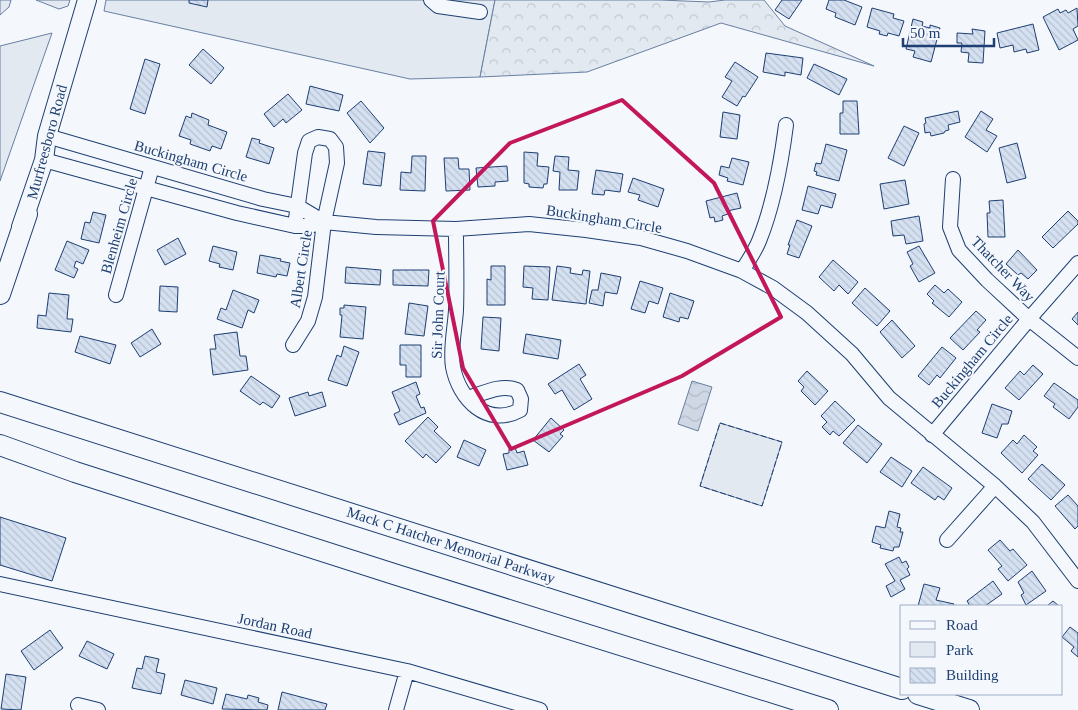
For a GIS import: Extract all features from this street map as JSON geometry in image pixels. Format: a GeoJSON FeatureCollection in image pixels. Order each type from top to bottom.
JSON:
{"type":"FeatureCollection","features":[{"type":"Feature","properties":{"kind":"highway"},"geometry":{"type":"LineString","coordinates":[[0,294],[27,214]]}},
{"type":"Feature","properties":{"kind":"highway"},"geometry":{"type":"LineString","coordinates":[[0,388],[10,396],[152,442],[166,455]]}},
{"type":"Feature","properties":{"kind":"highway","name":"Mack C Hatcher Memorial Parkway"},"geometry":{"type":"LineString","coordinates":[[0,402],[900,688]]}},
{"type":"Feature","properties":{"kind":"highway"},"geometry":{"type":"LineString","coordinates":[[0,445],[75,472],[828,710]]}},
{"type":"Feature","properties":{"kind":"highway"},"geometry":{"type":"LineString","coordinates":[[921,695],[969,710]]}},
{"type":"Feature","properties":{"kind":"main road","name":"Murfreesboro Road"},"geometry":{"type":"LineString","coordinates":[[0,281],[27,214],[44,160],[47,136],[87,0]]}},
{"type":"Feature","properties":{"kind":"street"},"geometry":{"type":"LineString","coordinates":[[431,0],[438,6],[480,12]]}},
{"type":"Feature","properties":{"kind":"street"},"geometry":{"type":"LineString","coordinates":[[742,271],[759,242],[771,207],[781,162],[786,125]]}},
{"type":"Feature","properties":{"kind":"street","name":"Buckingham Circle"},"geometry":{"type":"LineString","coordinates":[[47,136],[264,199],[297,206],[324,222]]}},
{"type":"Feature","properties":{"kind":"street","name":"Albert Circle"},"geometry":{"type":"LineString","coordinates":[[292,345],[308,321],[315,298],[324,222],[336,163],[336,147],[330,139],[318,137],[309,141],[305,153],[297,206]]}},
{"type":"Feature","properties":{"kind":"street","name":"Buckingham Circle"},"geometry":{"type":"LineString","coordinates":[[44,160],[237,213],[295,226],[310,226],[324,222],[376,227],[456,229],[530,224],[586,230],[650,241],[687,251],[742,271],[773,288],[807,313],[852,354],[888,398],[995,486],[1033,522],[1078,580]]}},
{"type":"Feature","properties":{"kind":"street","name":"Blenheim Circle"},"geometry":{"type":"LineString","coordinates":[[116,294],[152,167]]}},
{"type":"Feature","properties":{"kind":"street","name":"Thatcher Way"},"geometry":{"type":"LineString","coordinates":[[953,179],[950,227],[959,250],[987,280],[1029,319],[1078,358]]}},
{"type":"Feature","properties":{"kind":"street"},"geometry":{"type":"LineString","coordinates":[[295,226],[297,206]]}},
{"type":"Feature","properties":{"kind":"street","name":"Sir John Court"},"geometry":{"type":"LineString","coordinates":[[456,229],[453,366],[457,381],[468,398]]}},
{"type":"Feature","properties":{"kind":"street","name":"Buckingham Circle"},"geometry":{"type":"LineString","coordinates":[[932,435],[1078,263]]}},
{"type":"Feature","properties":{"kind":"street"},"geometry":{"type":"LineString","coordinates":[[947,540],[995,486]]}},
{"type":"Feature","properties":{"kind":"street","name":"Jordan Road"},"geometry":{"type":"LineString","coordinates":[[0,584],[407,671],[540,710]]}},
{"type":"Feature","properties":{"kind":"street"},"geometry":{"type":"LineString","coordinates":[[396,710],[407,671]]}},
{"type":"Feature","properties":{"kind":"street"},"geometry":{"type":"LineString","coordinates":[[78,705],[98,710]]}},
{"type":"Feature","properties":{"kind":"highlighted area"},"geometry":{"type":"Polygon","coordinates":[[[622,100],[714,183],[781,317],[682,376],[511,449],[463,368],[433,221],[510,143],[622,100]]]}},
{"type":"Feature","properties":{"kind":"green space"},"geometry":{"type":"Polygon","coordinates":[[[0,0],[11,0],[9,7],[0,15],[0,0]]]}},
{"type":"Feature","properties":{"kind":"green space"},"geometry":{"type":"Polygon","coordinates":[[[36,0],[70,0],[68,6],[59,9],[36,0]]]}},
{"type":"Feature","properties":{"kind":"green space"},"geometry":{"type":"Polygon","coordinates":[[[106,0],[495,0],[480,77],[410,79],[104,11],[106,0]]]}},
{"type":"Feature","properties":{"kind":"green space"},"geometry":{"type":"Polygon","coordinates":[[[495,0],[660,0],[709,2],[764,0],[785,26],[874,66],[721,23],[587,72],[480,77],[495,0]]]}},
{"type":"Feature","properties":{"kind":"green space"},"geometry":{"type":"Polygon","coordinates":[[[52,33],[0,181],[0,46],[52,33]]]}},
{"type":"Feature","properties":{"kind":"green space"},"geometry":{"type":"Polygon","coordinates":[[[720,423],[782,442],[762,506],[700,486],[720,423]]]}},
{"type":"Feature","properties":{"kind":"water"},"geometry":{"type":"Polygon","coordinates":[[[692,381],[712,387],[698,431],[678,424],[692,381]]]}},
{"type":"Feature","properties":{"kind":"building"},"geometry":{"type":"Polygon","coordinates":[[[189,0],[208,0],[207,7],[189,3],[189,0]]]}},
{"type":"Feature","properties":{"kind":"building"},"geometry":{"type":"Polygon","coordinates":[[[782,0],[802,0],[789,19],[775,10],[782,0]]]}},
{"type":"Feature","properties":{"kind":"building"},"geometry":{"type":"Polygon","coordinates":[[[829,0],[844,0],[862,7],[855,25],[835,17],[836,13],[826,9],[829,0]]]}},
{"type":"Feature","properties":{"kind":"building"},"geometry":{"type":"Polygon","coordinates":[[[872,8],[894,14],[893,18],[904,21],[899,36],[888,33],[887,36],[879,34],[880,31],[867,27],[872,8]]]}},
{"type":"Feature","properties":{"kind":"building"},"geometry":{"type":"Polygon","coordinates":[[[1077,8],[1078,26],[1073,29],[1078,40],[1059,50],[1043,17],[1058,9],[1060,13],[1066,10],[1068,13],[1077,8]]]}},
{"type":"Feature","properties":{"kind":"building"},"geometry":{"type":"Polygon","coordinates":[[[913,19],[923,22],[922,26],[930,28],[930,25],[940,28],[931,62],[913,57],[915,51],[906,49],[913,19]]]}},
{"type":"Feature","properties":{"kind":"building"},"geometry":{"type":"Polygon","coordinates":[[[1033,24],[1039,50],[1027,53],[1026,49],[1014,52],[1013,45],[1000,48],[997,33],[1033,24]]]}},
{"type":"Feature","properties":{"kind":"building"},"geometry":{"type":"Polygon","coordinates":[[[972,29],[985,31],[983,63],[968,62],[969,53],[961,52],[962,43],[957,43],[957,33],[973,34],[972,29]]]}},
{"type":"Feature","properties":{"kind":"building"},"geometry":{"type":"Polygon","coordinates":[[[203,49],[224,68],[211,84],[189,65],[203,49]]]}},
{"type":"Feature","properties":{"kind":"building"},"geometry":{"type":"Polygon","coordinates":[[[766,53],[803,58],[801,75],[785,72],[785,76],[763,72],[766,53]]]}},
{"type":"Feature","properties":{"kind":"building"},"geometry":{"type":"Polygon","coordinates":[[[145,59],[160,64],[145,114],[130,109],[145,59]]]}},
{"type":"Feature","properties":{"kind":"building"},"geometry":{"type":"Polygon","coordinates":[[[735,62],[758,77],[737,106],[722,97],[732,81],[725,77],[735,62]]]}},
{"type":"Feature","properties":{"kind":"building"},"geometry":{"type":"Polygon","coordinates":[[[814,64],[847,79],[839,95],[807,78],[814,64]]]}},
{"type":"Feature","properties":{"kind":"building"},"geometry":{"type":"Polygon","coordinates":[[[310,86],[343,95],[339,111],[306,104],[310,86]]]}},
{"type":"Feature","properties":{"kind":"building"},"geometry":{"type":"Polygon","coordinates":[[[288,94],[302,110],[286,123],[283,119],[274,127],[264,114],[288,94]]]}},
{"type":"Feature","properties":{"kind":"building"},"geometry":{"type":"Polygon","coordinates":[[[361,101],[384,128],[370,143],[347,113],[361,101]]]}},
{"type":"Feature","properties":{"kind":"building"},"geometry":{"type":"Polygon","coordinates":[[[843,101],[857,101],[859,134],[840,134],[840,113],[843,113],[843,101]]]}},
{"type":"Feature","properties":{"kind":"building"},"geometry":{"type":"Polygon","coordinates":[[[958,111],[960,122],[948,125],[949,130],[931,136],[930,132],[925,133],[925,118],[958,111]]]}},
{"type":"Feature","properties":{"kind":"building"},"geometry":{"type":"Polygon","coordinates":[[[981,111],[993,119],[986,130],[997,136],[987,152],[965,137],[981,111]]]}},
{"type":"Feature","properties":{"kind":"building"},"geometry":{"type":"Polygon","coordinates":[[[723,112],[740,115],[737,139],[720,137],[723,112]]]}},
{"type":"Feature","properties":{"kind":"building"},"geometry":{"type":"Polygon","coordinates":[[[192,113],[209,120],[208,125],[227,132],[221,149],[212,146],[210,151],[190,144],[191,140],[179,136],[186,116],[191,118],[192,113]]]}},
{"type":"Feature","properties":{"kind":"building"},"geometry":{"type":"Polygon","coordinates":[[[904,126],[919,133],[904,166],[888,158],[904,126]]]}},
{"type":"Feature","properties":{"kind":"building"},"geometry":{"type":"Polygon","coordinates":[[[252,138],[260,140],[259,143],[274,148],[269,164],[246,157],[252,138]]]}},
{"type":"Feature","properties":{"kind":"building"},"geometry":{"type":"Polygon","coordinates":[[[1017,143],[1026,178],[1007,183],[999,148],[1017,143]]]}},
{"type":"Feature","properties":{"kind":"building"},"geometry":{"type":"Polygon","coordinates":[[[826,144],[847,150],[839,181],[816,175],[817,172],[814,171],[816,163],[821,164],[826,144]]]}},
{"type":"Feature","properties":{"kind":"building"},"geometry":{"type":"Polygon","coordinates":[[[368,151],[385,153],[381,186],[363,184],[368,151]]]}},
{"type":"Feature","properties":{"kind":"building"},"geometry":{"type":"Polygon","coordinates":[[[524,152],[538,153],[537,166],[549,167],[547,184],[544,184],[543,188],[529,187],[529,184],[524,183],[524,152]]]}},
{"type":"Feature","properties":{"kind":"building"},"geometry":{"type":"Polygon","coordinates":[[[412,156],[426,156],[425,191],[400,190],[401,172],[411,173],[412,156]]]}},
{"type":"Feature","properties":{"kind":"building"},"geometry":{"type":"Polygon","coordinates":[[[555,156],[569,157],[568,170],[579,171],[577,190],[559,190],[560,172],[553,171],[555,156]]]}},
{"type":"Feature","properties":{"kind":"building"},"geometry":{"type":"Polygon","coordinates":[[[444,158],[458,158],[459,169],[469,169],[470,190],[446,191],[444,158]]]}},
{"type":"Feature","properties":{"kind":"building"},"geometry":{"type":"Polygon","coordinates":[[[732,158],[749,162],[743,185],[727,181],[728,178],[719,175],[721,166],[729,168],[732,158]]]}},
{"type":"Feature","properties":{"kind":"building"},"geometry":{"type":"Polygon","coordinates":[[[507,166],[508,181],[495,182],[495,186],[478,187],[476,168],[507,166]]]}},
{"type":"Feature","properties":{"kind":"building"},"geometry":{"type":"Polygon","coordinates":[[[596,170],[623,174],[620,192],[605,190],[604,195],[592,194],[596,170]]]}},
{"type":"Feature","properties":{"kind":"building"},"geometry":{"type":"Polygon","coordinates":[[[633,178],[664,189],[658,207],[638,200],[640,195],[628,192],[633,178]]]}},
{"type":"Feature","properties":{"kind":"building"},"geometry":{"type":"Polygon","coordinates":[[[905,180],[909,204],[884,209],[880,184],[905,180]]]}},
{"type":"Feature","properties":{"kind":"building"},"geometry":{"type":"Polygon","coordinates":[[[808,186],[836,194],[832,208],[821,205],[818,214],[802,210],[808,186]]]}},
{"type":"Feature","properties":{"kind":"building"},"geometry":{"type":"Polygon","coordinates":[[[737,193],[741,208],[727,211],[728,214],[722,216],[723,220],[715,222],[714,217],[710,218],[706,201],[737,193]]]}},
{"type":"Feature","properties":{"kind":"building"},"geometry":{"type":"Polygon","coordinates":[[[1003,200],[1005,237],[988,237],[987,213],[990,213],[989,201],[1003,200]]]}},
{"type":"Feature","properties":{"kind":"building"},"geometry":{"type":"Polygon","coordinates":[[[1068,211],[1078,221],[1078,224],[1053,248],[1042,237],[1068,211]]]}},
{"type":"Feature","properties":{"kind":"building"},"geometry":{"type":"Polygon","coordinates":[[[93,212],[106,215],[99,243],[81,239],[85,222],[90,223],[93,212]]]}},
{"type":"Feature","properties":{"kind":"building"},"geometry":{"type":"Polygon","coordinates":[[[919,216],[923,241],[906,244],[904,235],[893,236],[891,221],[919,216]]]}},
{"type":"Feature","properties":{"kind":"building"},"geometry":{"type":"Polygon","coordinates":[[[797,220],[812,226],[799,258],[787,254],[790,245],[788,245],[797,220]]]}},
{"type":"Feature","properties":{"kind":"building"},"geometry":{"type":"Polygon","coordinates":[[[178,238],[186,254],[165,265],[157,250],[178,238]]]}},
{"type":"Feature","properties":{"kind":"building"},"geometry":{"type":"Polygon","coordinates":[[[67,241],[89,250],[83,264],[76,261],[74,267],[78,269],[74,278],[55,270],[67,241]]]}},
{"type":"Feature","properties":{"kind":"building"},"geometry":{"type":"Polygon","coordinates":[[[213,246],[237,252],[233,270],[219,267],[220,264],[209,261],[213,246]]]}},
{"type":"Feature","properties":{"kind":"building"},"geometry":{"type":"Polygon","coordinates":[[[919,246],[935,273],[919,282],[910,266],[913,264],[907,252],[919,246]]]}},
{"type":"Feature","properties":{"kind":"building"},"geometry":{"type":"Polygon","coordinates":[[[1018,250],[1037,270],[1028,279],[1021,273],[1018,275],[1006,264],[1018,250]]]}},
{"type":"Feature","properties":{"kind":"building"},"geometry":{"type":"Polygon","coordinates":[[[260,255],[281,259],[280,261],[290,263],[287,276],[277,274],[276,277],[257,273],[260,255]]]}},
{"type":"Feature","properties":{"kind":"building"},"geometry":{"type":"Polygon","coordinates":[[[833,260],[858,282],[848,294],[839,285],[834,291],[819,277],[833,260]]]}},
{"type":"Feature","properties":{"kind":"building"},"geometry":{"type":"Polygon","coordinates":[[[491,266],[505,266],[505,305],[487,305],[487,279],[491,280],[491,266]]]}},
{"type":"Feature","properties":{"kind":"building"},"geometry":{"type":"Polygon","coordinates":[[[524,266],[550,267],[548,300],[532,299],[533,288],[523,287],[524,266]]]}},
{"type":"Feature","properties":{"kind":"building"},"geometry":{"type":"Polygon","coordinates":[[[557,266],[571,268],[570,273],[582,275],[583,270],[590,271],[586,304],[552,300],[557,266]]]}},
{"type":"Feature","properties":{"kind":"building"},"geometry":{"type":"Polygon","coordinates":[[[346,267],[381,270],[380,285],[345,283],[346,267]]]}},
{"type":"Feature","properties":{"kind":"building"},"geometry":{"type":"Polygon","coordinates":[[[393,270],[429,270],[428,286],[393,285],[393,270]]]}},
{"type":"Feature","properties":{"kind":"building"},"geometry":{"type":"Polygon","coordinates":[[[601,273],[621,277],[617,294],[605,292],[603,306],[589,303],[592,290],[598,290],[601,273]]]}},
{"type":"Feature","properties":{"kind":"building"},"geometry":{"type":"Polygon","coordinates":[[[640,281],[663,288],[658,304],[649,301],[645,313],[631,309],[640,281]]]}},
{"type":"Feature","properties":{"kind":"building"},"geometry":{"type":"Polygon","coordinates":[[[935,285],[944,293],[948,289],[962,302],[949,317],[932,303],[934,301],[927,294],[935,285]]]}},
{"type":"Feature","properties":{"kind":"building"},"geometry":{"type":"Polygon","coordinates":[[[160,286],[178,287],[177,312],[159,311],[160,286]]]}},
{"type":"Feature","properties":{"kind":"building"},"geometry":{"type":"Polygon","coordinates":[[[865,288],[890,311],[877,326],[852,303],[865,288]]]}},
{"type":"Feature","properties":{"kind":"building"},"geometry":{"type":"Polygon","coordinates":[[[233,290],[259,300],[254,313],[248,310],[242,328],[217,319],[221,308],[226,310],[233,290]]]}},
{"type":"Feature","properties":{"kind":"building"},"geometry":{"type":"Polygon","coordinates":[[[49,293],[69,295],[67,319],[73,319],[71,332],[37,328],[38,315],[46,316],[49,293]]]}},
{"type":"Feature","properties":{"kind":"building"},"geometry":{"type":"Polygon","coordinates":[[[670,293],[694,301],[688,319],[680,317],[679,322],[663,317],[670,293]]]}},
{"type":"Feature","properties":{"kind":"building"},"geometry":{"type":"Polygon","coordinates":[[[409,303],[428,306],[424,336],[405,334],[409,303]]]}},
{"type":"Feature","properties":{"kind":"building"},"geometry":{"type":"Polygon","coordinates":[[[344,305],[366,307],[363,339],[340,337],[342,315],[340,315],[340,308],[344,308],[344,305]]]}},
{"type":"Feature","properties":{"kind":"building"},"geometry":{"type":"Polygon","coordinates":[[[976,311],[986,320],[977,330],[980,332],[963,350],[950,338],[976,311]]]}},
{"type":"Feature","properties":{"kind":"building"},"geometry":{"type":"Polygon","coordinates":[[[1078,312],[1078,325],[1072,319],[1078,312]]]}},
{"type":"Feature","properties":{"kind":"building"},"geometry":{"type":"Polygon","coordinates":[[[483,317],[501,318],[499,351],[481,349],[483,317]]]}},
{"type":"Feature","properties":{"kind":"building"},"geometry":{"type":"Polygon","coordinates":[[[892,320],[915,346],[902,358],[880,332],[892,320]]]}},
{"type":"Feature","properties":{"kind":"building"},"geometry":{"type":"Polygon","coordinates":[[[152,329],[161,344],[140,357],[131,343],[152,329]]]}},
{"type":"Feature","properties":{"kind":"building"},"geometry":{"type":"Polygon","coordinates":[[[237,332],[240,356],[246,356],[248,370],[213,375],[210,349],[216,349],[214,335],[237,332]]]}},
{"type":"Feature","properties":{"kind":"building"},"geometry":{"type":"Polygon","coordinates":[[[526,334],[561,340],[558,359],[523,353],[526,334]]]}},
{"type":"Feature","properties":{"kind":"building"},"geometry":{"type":"Polygon","coordinates":[[[80,336],[116,345],[110,364],[75,352],[80,336]]]}},
{"type":"Feature","properties":{"kind":"building"},"geometry":{"type":"Polygon","coordinates":[[[400,345],[421,345],[421,377],[406,377],[406,365],[400,365],[400,345]]]}},
{"type":"Feature","properties":{"kind":"building"},"geometry":{"type":"Polygon","coordinates":[[[344,346],[359,352],[347,386],[328,380],[337,355],[341,357],[344,346]]]}},
{"type":"Feature","properties":{"kind":"building"},"geometry":{"type":"Polygon","coordinates":[[[942,347],[956,358],[940,378],[937,375],[929,385],[918,376],[942,347]]]}},
{"type":"Feature","properties":{"kind":"building"},"geometry":{"type":"Polygon","coordinates":[[[579,364],[586,375],[580,379],[592,399],[574,410],[562,390],[555,394],[548,384],[579,364]]]}},
{"type":"Feature","properties":{"kind":"building"},"geometry":{"type":"Polygon","coordinates":[[[1033,365],[1043,374],[1019,400],[1005,388],[1020,371],[1024,375],[1033,365]]]}},
{"type":"Feature","properties":{"kind":"building"},"geometry":{"type":"Polygon","coordinates":[[[807,371],[828,391],[815,405],[801,391],[804,387],[798,381],[807,371]]]}},
{"type":"Feature","properties":{"kind":"building"},"geometry":{"type":"Polygon","coordinates":[[[251,376],[280,396],[272,408],[263,402],[260,405],[240,391],[251,376]]]}},
{"type":"Feature","properties":{"kind":"building"},"geometry":{"type":"Polygon","coordinates":[[[416,382],[420,394],[416,396],[421,408],[424,407],[426,413],[399,425],[394,414],[400,411],[392,392],[416,382]]]}},
{"type":"Feature","properties":{"kind":"building"},"geometry":{"type":"Polygon","coordinates":[[[1054,383],[1078,400],[1078,407],[1069,419],[1053,407],[1055,404],[1044,396],[1054,383]]]}},
{"type":"Feature","properties":{"kind":"building"},"geometry":{"type":"Polygon","coordinates":[[[308,392],[309,396],[322,392],[326,406],[295,416],[289,398],[308,392]]]}},
{"type":"Feature","properties":{"kind":"building"},"geometry":{"type":"Polygon","coordinates":[[[835,401],[855,420],[839,436],[833,431],[830,435],[822,427],[827,422],[821,416],[835,401]]]}},
{"type":"Feature","properties":{"kind":"building"},"geometry":{"type":"Polygon","coordinates":[[[992,404],[1012,411],[1008,424],[1002,424],[997,438],[982,433],[992,404]]]}},
{"type":"Feature","properties":{"kind":"building"},"geometry":{"type":"Polygon","coordinates":[[[428,417],[438,427],[434,431],[451,447],[436,463],[426,454],[423,458],[405,441],[428,417]]]}},
{"type":"Feature","properties":{"kind":"building"},"geometry":{"type":"Polygon","coordinates":[[[551,418],[564,430],[560,434],[563,436],[549,452],[533,440],[551,418]]]}},
{"type":"Feature","properties":{"kind":"building"},"geometry":{"type":"Polygon","coordinates":[[[858,425],[882,444],[867,463],[843,443],[858,425]]]}},
{"type":"Feature","properties":{"kind":"building"},"geometry":{"type":"Polygon","coordinates":[[[1024,435],[1037,447],[1033,451],[1038,455],[1022,473],[1001,453],[1013,440],[1017,444],[1024,435]]]}},
{"type":"Feature","properties":{"kind":"building"},"geometry":{"type":"Polygon","coordinates":[[[464,440],[486,450],[479,466],[457,457],[464,440]]]}},
{"type":"Feature","properties":{"kind":"building"},"geometry":{"type":"Polygon","coordinates":[[[515,447],[517,453],[524,451],[528,465],[507,470],[503,454],[509,453],[509,449],[515,447]]]}},
{"type":"Feature","properties":{"kind":"building"},"geometry":{"type":"Polygon","coordinates":[[[891,457],[912,471],[902,487],[880,472],[891,457]]]}},
{"type":"Feature","properties":{"kind":"building"},"geometry":{"type":"Polygon","coordinates":[[[1042,464],[1065,485],[1051,500],[1028,479],[1042,464]]]}},
{"type":"Feature","properties":{"kind":"building"},"geometry":{"type":"Polygon","coordinates":[[[923,467],[952,488],[944,500],[938,496],[935,500],[911,483],[923,467]]]}},
{"type":"Feature","properties":{"kind":"building"},"geometry":{"type":"Polygon","coordinates":[[[1068,495],[1078,506],[1078,526],[1075,529],[1055,506],[1068,495]]]}},
{"type":"Feature","properties":{"kind":"building"},"geometry":{"type":"Polygon","coordinates":[[[889,511],[900,514],[897,527],[901,528],[900,532],[903,532],[899,547],[894,547],[893,551],[880,548],[881,545],[872,542],[876,526],[885,528],[889,511]]]}},
{"type":"Feature","properties":{"kind":"building"},"geometry":{"type":"Polygon","coordinates":[[[0,517],[66,538],[52,581],[0,565],[0,517]]]}},
{"type":"Feature","properties":{"kind":"building"},"geometry":{"type":"Polygon","coordinates":[[[1000,540],[1010,551],[1013,549],[1027,565],[1008,581],[998,569],[1002,566],[988,550],[1000,540]]]}},
{"type":"Feature","properties":{"kind":"building"},"geometry":{"type":"Polygon","coordinates":[[[899,557],[902,563],[906,561],[910,575],[900,580],[905,589],[891,597],[886,586],[895,581],[885,564],[899,557]]]}},
{"type":"Feature","properties":{"kind":"building"},"geometry":{"type":"Polygon","coordinates":[[[1032,571],[1046,591],[1026,605],[1021,595],[1024,593],[1018,582],[1032,571]]]}},
{"type":"Feature","properties":{"kind":"building"},"geometry":{"type":"Polygon","coordinates":[[[993,581],[1002,594],[986,605],[969,605],[967,601],[993,581]]]}},
{"type":"Feature","properties":{"kind":"building"},"geometry":{"type":"Polygon","coordinates":[[[924,584],[940,588],[936,600],[954,604],[954,605],[918,605],[924,584]]]}},
{"type":"Feature","properties":{"kind":"building"},"geometry":{"type":"Polygon","coordinates":[[[1053,601],[1058,605],[1048,605],[1053,601]]]}},
{"type":"Feature","properties":{"kind":"building"},"geometry":{"type":"Polygon","coordinates":[[[1070,627],[1078,633],[1078,657],[1071,651],[1074,647],[1063,636],[1070,627]]]}},
{"type":"Feature","properties":{"kind":"building"},"geometry":{"type":"Polygon","coordinates":[[[50,630],[63,648],[34,670],[21,651],[50,630]]]}},
{"type":"Feature","properties":{"kind":"building"},"geometry":{"type":"Polygon","coordinates":[[[87,641],[114,654],[107,669],[79,656],[87,641]]]}},
{"type":"Feature","properties":{"kind":"building"},"geometry":{"type":"Polygon","coordinates":[[[145,656],[159,659],[156,672],[165,674],[161,694],[132,688],[137,668],[142,669],[145,656]]]}},
{"type":"Feature","properties":{"kind":"building"},"geometry":{"type":"Polygon","coordinates":[[[6,674],[26,677],[21,710],[1,709],[6,674]]]}},
{"type":"Feature","properties":{"kind":"building"},"geometry":{"type":"Polygon","coordinates":[[[185,680],[217,688],[213,704],[181,695],[185,680]]]}},
{"type":"Feature","properties":{"kind":"building"},"geometry":{"type":"Polygon","coordinates":[[[282,692],[327,704],[325,710],[278,710],[282,692]]]}},
{"type":"Feature","properties":{"kind":"building"},"geometry":{"type":"Polygon","coordinates":[[[226,694],[247,699],[248,695],[259,698],[258,702],[268,705],[267,710],[222,709],[226,694]]]}},
{"type":"Feature","properties":{"kind":"fence"},"geometry":{"type":"LineString","coordinates":[[720,423],[782,442],[762,506],[700,486],[720,423]]}}]}
